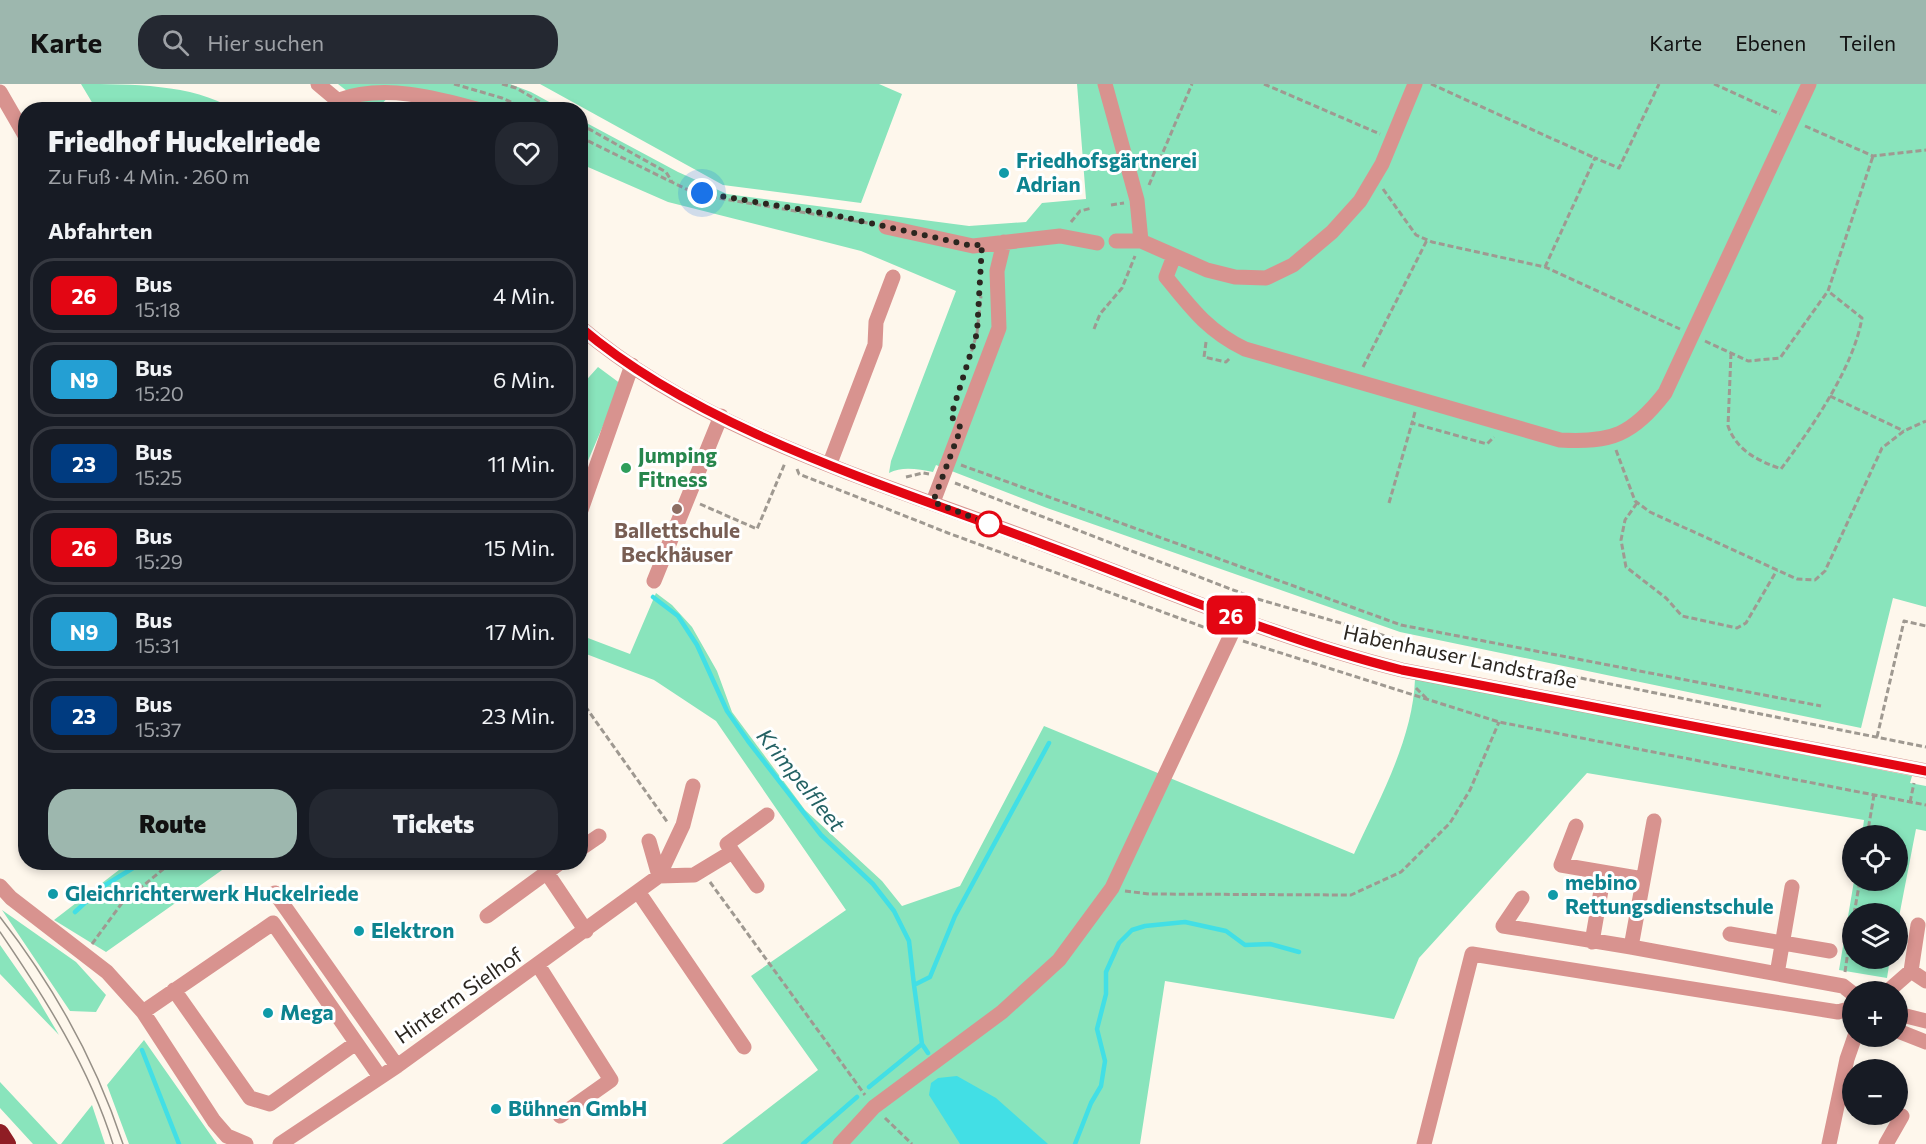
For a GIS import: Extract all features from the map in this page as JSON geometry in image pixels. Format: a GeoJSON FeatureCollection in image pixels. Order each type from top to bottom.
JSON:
{"type":"FeatureCollection","features":[{"type":"Feature","properties":{"kind":"highway"},"geometry":{"type":"LineString","coordinates":[[0,1133],[7,1144]]}},
{"type":"Feature","properties":{"kind":"street"},"geometry":{"type":"LineString","coordinates":[[318,84],[340,102]]}},
{"type":"Feature","properties":{"kind":"street"},"geometry":{"type":"LineString","coordinates":[[1105,84],[1137,200],[1141,241]]}},
{"type":"Feature","properties":{"kind":"street"},"geometry":{"type":"LineString","coordinates":[[1116,241],[1141,241],[1207,270],[1235,277],[1266,278],[1293,265],[1332,232],[1360,201],[1392,139],[1415,84]]}},
{"type":"Feature","properties":{"kind":"street"},"geometry":{"type":"LineString","coordinates":[[1174,256],[1166,277],[1202,321],[1225,340],[1245,349],[1560,440],[1594,442],[1623,433],[1649,413],[1665,393],[1809,84]]}},
{"type":"Feature","properties":{"kind":"street"},"geometry":{"type":"LineString","coordinates":[[345,102],[349,94],[381,86],[397,87],[451,102]]}},
{"type":"Feature","properties":{"kind":"street"},"geometry":{"type":"LineString","coordinates":[[0,92],[18,123]]}},
{"type":"Feature","properties":{"kind":"street"},"geometry":{"type":"LineString","coordinates":[[886,227],[973,246],[1060,236],[1097,243]]}},
{"type":"Feature","properties":{"kind":"street"},"geometry":{"type":"LineString","coordinates":[[933,502],[999,328],[997,271],[1004,242]]}},
{"type":"Feature","properties":{"kind":"street"},"geometry":{"type":"LineString","coordinates":[[830,463],[875,345],[876,322],[893,277]]}},
{"type":"Feature","properties":{"kind":"street","name":"Habenhauser Landstraße"},"geometry":{"type":"LineString","coordinates":[[588,333],[632,365],[721,416],[791,448],[1318,647],[1402,670],[1926,771]]}},
{"type":"Feature","properties":{"kind":"street"},"geometry":{"type":"LineString","coordinates":[[588,490],[632,365]]}},
{"type":"Feature","properties":{"kind":"street"},"geometry":{"type":"LineString","coordinates":[[654,582],[721,416]]}},
{"type":"Feature","properties":{"kind":"street"},"geometry":{"type":"LineString","coordinates":[[840,1144],[874,1107],[1002,1012],[1059,960],[1112,888],[1239,618]]}},
{"type":"Feature","properties":{"kind":"street"},"geometry":{"type":"LineString","coordinates":[[659,876],[677,837],[693,786]]}},
{"type":"Feature","properties":{"kind":"street"},"geometry":{"type":"LineString","coordinates":[[757,886],[727,844],[767,815]]}},
{"type":"Feature","properties":{"kind":"street"},"geometry":{"type":"LineString","coordinates":[[1631,947],[1654,821]]}},
{"type":"Feature","properties":{"kind":"street"},"geometry":{"type":"LineString","coordinates":[[1576,826],[1561,866],[1643,879]]}},
{"type":"Feature","properties":{"kind":"street"},"geometry":{"type":"LineString","coordinates":[[588,844],[599,836]]}},
{"type":"Feature","properties":{"kind":"street"},"geometry":{"type":"LineString","coordinates":[[650,841],[659,876]]}},
{"type":"Feature","properties":{"kind":"street"},"geometry":{"type":"LineString","coordinates":[[659,876],[694,875],[732,852]]}},
{"type":"Feature","properties":{"kind":"street"},"geometry":{"type":"LineString","coordinates":[[487,915],[551,870]]}},
{"type":"Feature","properties":{"kind":"street"},"geometry":{"type":"LineString","coordinates":[[547,873],[586,931]]}},
{"type":"Feature","properties":{"kind":"street"},"geometry":{"type":"LineString","coordinates":[[1592,942],[1604,873]]}},
{"type":"Feature","properties":{"kind":"street","name":"Hinterm Sielhof"},"geometry":{"type":"LineString","coordinates":[[280,1144],[397,1066],[639,893],[659,876]]}},
{"type":"Feature","properties":{"kind":"street"},"geometry":{"type":"LineString","coordinates":[[0,886],[10,898],[107,972],[143,1012],[214,1121],[227,1136],[246,1144]]}},
{"type":"Feature","properties":{"kind":"street"},"geometry":{"type":"LineString","coordinates":[[1777,974],[1792,887]]}},
{"type":"Feature","properties":{"kind":"street"},"geometry":{"type":"LineString","coordinates":[[275,893],[397,1066]]}},
{"type":"Feature","properties":{"kind":"street"},"geometry":{"type":"LineString","coordinates":[[639,893],[744,1047]]}},
{"type":"Feature","properties":{"kind":"street"},"geometry":{"type":"LineString","coordinates":[[1522,898],[1503,926],[1842,986]]}},
{"type":"Feature","properties":{"kind":"street"},"geometry":{"type":"LineString","coordinates":[[143,1012],[273,923],[380,1077]]}},
{"type":"Feature","properties":{"kind":"street"},"geometry":{"type":"LineString","coordinates":[[1900,981],[1911,971],[1918,926]]}},
{"type":"Feature","properties":{"kind":"street"},"geometry":{"type":"LineString","coordinates":[[1730,934],[1830,951]]}},
{"type":"Feature","properties":{"kind":"street"},"geometry":{"type":"LineString","coordinates":[[1424,1144],[1472,954],[1842,1011]]}},
{"type":"Feature","properties":{"kind":"street"},"geometry":{"type":"LineString","coordinates":[[538,965],[611,1080],[560,1116]]}},
{"type":"Feature","properties":{"kind":"street"},"geometry":{"type":"LineString","coordinates":[[1911,971],[1926,981]]}},
{"type":"Feature","properties":{"kind":"street"},"geometry":{"type":"LineString","coordinates":[[174,990],[250,1098],[270,1104],[356,1043]]}},
{"type":"Feature","properties":{"kind":"street"},"geometry":{"type":"LineString","coordinates":[[1908,1016],[1926,1021]]}},
{"type":"Feature","properties":{"kind":"street"},"geometry":{"type":"LineString","coordinates":[[1908,1035],[1926,1042]]}},
{"type":"Feature","properties":{"kind":"street"},"geometry":{"type":"LineString","coordinates":[[1831,1143],[1851,1047]]}},
{"type":"Feature","properties":{"kind":"street"},"geometry":{"type":"LineString","coordinates":[[1886,1144],[1897,1125]]}},
{"type":"Feature","properties":{"kind":"path"},"geometry":{"type":"LineString","coordinates":[[454,84],[512,102]]}},
{"type":"Feature","properties":{"kind":"path"},"geometry":{"type":"LineString","coordinates":[[502,84],[517,86],[542,102]]}},
{"type":"Feature","properties":{"kind":"path"},"geometry":{"type":"LineString","coordinates":[[1137,200],[1143,197],[1192,84]]}},
{"type":"Feature","properties":{"kind":"path"},"geometry":{"type":"LineString","coordinates":[[1264,84],[1392,139]]}},
{"type":"Feature","properties":{"kind":"path"},"geometry":{"type":"LineString","coordinates":[[1431,84],[1619,168],[1659,84]]}},
{"type":"Feature","properties":{"kind":"path"},"geometry":{"type":"LineString","coordinates":[[1713,84],[1873,156],[1926,150]]}},
{"type":"Feature","properties":{"kind":"path"},"geometry":{"type":"LineString","coordinates":[[588,128],[666,171],[672,182]]}},
{"type":"Feature","properties":{"kind":"path"},"geometry":{"type":"LineString","coordinates":[[588,141],[672,182],[718,198],[834,215],[886,227]]}},
{"type":"Feature","properties":{"kind":"path"},"geometry":{"type":"LineString","coordinates":[[1693,335],[1748,361],[1780,358],[1828,291],[1873,156]]}},
{"type":"Feature","properties":{"kind":"path"},"geometry":{"type":"LineString","coordinates":[[1545,267],[1595,158]]}},
{"type":"Feature","properties":{"kind":"path"},"geometry":{"type":"LineString","coordinates":[[1374,177],[1416,235],[1428,240],[1545,267],[1665,322]]}},
{"type":"Feature","properties":{"kind":"path"},"geometry":{"type":"LineString","coordinates":[[1060,236],[1080,211],[1092,208]]}},
{"type":"Feature","properties":{"kind":"path"},"geometry":{"type":"LineString","coordinates":[[1356,381],[1428,240]]}},
{"type":"Feature","properties":{"kind":"path"},"geometry":{"type":"LineString","coordinates":[[1094,329],[1100,314],[1122,288],[1141,241]]}},
{"type":"Feature","properties":{"kind":"path"},"geometry":{"type":"LineString","coordinates":[[968,364],[977,333],[981,291]]}},
{"type":"Feature","properties":{"kind":"path"},"geometry":{"type":"LineString","coordinates":[[1731,353],[1728,426],[1732,437],[1742,450],[1760,461],[1781,469],[1830,396],[1859,337],[1862,318],[1828,291]]}},
{"type":"Feature","properties":{"kind":"path"},"geometry":{"type":"LineString","coordinates":[[1830,396],[1904,431]]}},
{"type":"Feature","properties":{"kind":"path"},"geometry":{"type":"LineString","coordinates":[[1389,503],[1418,398]]}},
{"type":"Feature","properties":{"kind":"path"},"geometry":{"type":"LineString","coordinates":[[1611,437],[1637,503],[1650,512],[1797,579],[1815,580],[1825,571],[1882,448],[1904,431],[1926,421]]}},
{"type":"Feature","properties":{"kind":"path"},"geometry":{"type":"LineString","coordinates":[[1412,423],[1487,444],[1508,425]]}},
{"type":"Feature","properties":{"kind":"path"},"geometry":{"type":"LineString","coordinates":[[700,504],[757,529],[791,448]]}},
{"type":"Feature","properties":{"kind":"path"},"geometry":{"type":"LineString","coordinates":[[791,448],[799,474],[948,533],[1231,637],[1498,722],[1926,805]]}},
{"type":"Feature","properties":{"kind":"path"},"geometry":{"type":"LineString","coordinates":[[948,461],[1401,625],[1821,706]]}},
{"type":"Feature","properties":{"kind":"path"},"geometry":{"type":"LineString","coordinates":[[880,483],[924,473],[942,478],[1254,598],[1420,646],[1926,747]]}},
{"type":"Feature","properties":{"kind":"path"},"geometry":{"type":"LineString","coordinates":[[1637,503],[1625,520],[1621,540],[1622,556],[1626,567],[1666,598],[1682,616],[1737,628],[1746,623],[1778,570]]}},
{"type":"Feature","properties":{"kind":"path"},"geometry":{"type":"LineString","coordinates":[[1877,737],[1904,621],[1926,626]]}},
{"type":"Feature","properties":{"kind":"path"},"geometry":{"type":"LineString","coordinates":[[588,710],[677,837]]}},
{"type":"Feature","properties":{"kind":"path"},"geometry":{"type":"LineString","coordinates":[[1112,888],[1149,894],[1352,895],[1401,872],[1450,823],[1470,790],[1498,722]]}},
{"type":"Feature","properties":{"kind":"path"},"geometry":{"type":"LineString","coordinates":[[1869,825],[1874,795]]}},
{"type":"Feature","properties":{"kind":"path"},"geometry":{"type":"LineString","coordinates":[[85,954],[123,903],[162,870]]}},
{"type":"Feature","properties":{"kind":"path"},"geometry":{"type":"LineString","coordinates":[[702,872],[874,1107],[912,1144]]}},
{"type":"Feature","properties":{"kind":"path"},"geometry":{"type":"LineString","coordinates":[[1845,969],[1849,978]]}},
{"type":"Feature","properties":{"kind":"green space"},"geometry":{"type":"Polygon","coordinates":[[[81,84],[160,87],[180,90],[219,102],[92,102],[81,84]]]}},
{"type":"Feature","properties":{"kind":"green space"},"geometry":{"type":"Polygon","coordinates":[[[338,84],[510,84],[549,102],[425,102],[391,95],[384,102],[361,102],[338,84]]]}},
{"type":"Feature","properties":{"kind":"green space"},"geometry":{"type":"Polygon","coordinates":[[[540,84],[879,84],[902,94],[861,203],[723,185],[588,110],[588,102],[573,102],[540,84]]]}},
{"type":"Feature","properties":{"kind":"green space"},"geometry":{"type":"Polygon","coordinates":[[[1077,84],[1926,84],[1926,607],[1893,598],[1861,728],[1400,632],[1047,508],[936,465],[933,472],[905,469],[889,473],[891,461],[956,291],[861,251],[668,202],[588,167],[588,124],[678,172],[727,194],[969,226],[1026,222],[1042,203],[1086,199],[1077,84]]]}},
{"type":"Feature","properties":{"kind":"green space"},"geometry":{"type":"Polygon","coordinates":[[[598,367],[621,384],[588,461],[588,378],[598,367]]]}},
{"type":"Feature","properties":{"kind":"green space"},"geometry":{"type":"Polygon","coordinates":[[[656,593],[672,605],[692,627],[717,671],[732,712],[805,810],[882,881],[902,906],[960,886],[1044,726],[1354,854],[1393,769],[1408,724],[1415,679],[1912,776],[1910,783],[1926,786],[1926,831],[1916,829],[1908,870],[1908,825],[1863,825],[1864,820],[1587,773],[1419,958],[1394,1019],[1165,981],[1140,1144],[722,1144],[818,1070],[751,976],[846,910],[716,721],[654,680],[588,655],[588,638],[630,654],[656,593]]]}},
{"type":"Feature","properties":{"kind":"green space"},"geometry":{"type":"Polygon","coordinates":[[[119,870],[222,870],[106,952],[54,920],[119,870]]]}},
{"type":"Feature","properties":{"kind":"green space"},"geometry":{"type":"Polygon","coordinates":[[[1852,891],[1904,891],[1902,903],[1850,903],[1852,891]]]}},
{"type":"Feature","properties":{"kind":"green space"},"geometry":{"type":"Polygon","coordinates":[[[2,910],[76,962],[106,995],[96,1012],[70,1011],[2,910]]]}},
{"type":"Feature","properties":{"kind":"green space"},"geometry":{"type":"Polygon","coordinates":[[[0,945],[37,998],[59,1035],[0,974],[0,945]]]}},
{"type":"Feature","properties":{"kind":"green space"},"geometry":{"type":"Polygon","coordinates":[[[1842,952],[1842,969],[1888,969],[1887,978],[1839,970],[1842,952]]]}},
{"type":"Feature","properties":{"kind":"green space"},"geometry":{"type":"Polygon","coordinates":[[[144,1040],[217,1144],[129,1144],[107,1085],[144,1040]]]}},
{"type":"Feature","properties":{"kind":"green space"},"geometry":{"type":"Polygon","coordinates":[[[0,1082],[58,1144],[33,1144],[0,1108],[0,1082]]]}},
{"type":"Feature","properties":{"kind":"green space"},"geometry":{"type":"Polygon","coordinates":[[[92,1105],[105,1144],[61,1144],[92,1105]]]}},
{"type":"Feature","properties":{"kind":"water"},"geometry":{"type":"Polygon","coordinates":[[[957,1076],[996,1098],[1048,1144],[960,1144],[929,1095],[931,1083],[938,1078],[957,1076]]]}},
{"type":"Feature","properties":{"kind":"waterway","name":"Krimpelfleet"},"geometry":{"type":"LineString","coordinates":[[653,597],[678,616],[697,645],[727,711],[748,741],[821,835],[873,884],[894,911],[909,941],[914,985]]}},
{"type":"Feature","properties":{"kind":"waterway"},"geometry":{"type":"LineString","coordinates":[[928,1053],[922,1044],[914,985],[930,977],[955,916],[1049,743]]}},
{"type":"Feature","properties":{"kind":"waterway","name":"Krimpelfleet"},"geometry":{"type":"LineString","coordinates":[[75,912],[102,887],[130,870]]}},
{"type":"Feature","properties":{"kind":"waterway"},"geometry":{"type":"LineString","coordinates":[[1075,1144],[1091,1103],[1101,1086],[1105,1061],[1097,1029],[1106,994],[1106,972],[1119,943],[1132,930],[1145,926],[1185,922],[1226,931],[1245,945],[1270,944],[1299,952]]}},
{"type":"Feature","properties":{"kind":"waterway"},"geometry":{"type":"LineString","coordinates":[[869,1087],[922,1044]]}},
{"type":"Feature","properties":{"kind":"waterway","name":"Krimpelfleet"},"geometry":{"type":"LineString","coordinates":[[142,1050],[179,1144]]}},
{"type":"Feature","properties":{"kind":"waterway"},"geometry":{"type":"LineString","coordinates":[[803,1144],[857,1097]]}},
{"type":"Feature","properties":{"kind":"tram line"},"geometry":{"type":"LineString","coordinates":[[0,917],[38,970],[71,1025],[100,1083],[123,1144]]}},
{"type":"Feature","properties":{"kind":"tram line"},"geometry":{"type":"LineString","coordinates":[[0,932],[33,982],[79,1060],[113,1144]]}},
{"type":"Feature","properties":{"kind":"bus line","name":"26"},"geometry":{"type":"LineString","coordinates":[[588,333],[632,365],[686,398],[740,426],[791,448],[1318,647],[1402,670],[1926,771]]}},
{"type":"Feature","properties":{"kind":"place","name":"Friedhofsgärtnerei Adrian"},"geometry":{"type":"Point","coordinates":[1004,173]}},
{"type":"Feature","properties":{"kind":"place","name":"Jumping Fitness"},"geometry":{"type":"Point","coordinates":[626,468]}},
{"type":"Feature","properties":{"kind":"place","name":"Ballettschule Beckhäuser"},"geometry":{"type":"Point","coordinates":[677,509]}},
{"type":"Feature","properties":{"kind":"place","name":"Gleichrichterwerk Huckelriede"},"geometry":{"type":"Point","coordinates":[53,894]}},
{"type":"Feature","properties":{"kind":"place","name":"mebino Rettungsdienstschule"},"geometry":{"type":"Point","coordinates":[1553,895]}},
{"type":"Feature","properties":{"kind":"place","name":"Elektron"},"geometry":{"type":"Point","coordinates":[359,931]}},
{"type":"Feature","properties":{"kind":"place","name":"Mega"},"geometry":{"type":"Point","coordinates":[268,1013]}},
{"type":"Feature","properties":{"kind":"place","name":"Bühnen GmbH"},"geometry":{"type":"Point","coordinates":[496,1109]}},
{"type":"Feature","properties":{"kind":"route"},"geometry":{"type":"LineString","coordinates":[[702,193],[718,198],[834,215],[973,246],[982,244],[981,303],[977,333],[951,416],[961,428],[933,502],[989,524]]}}]}
